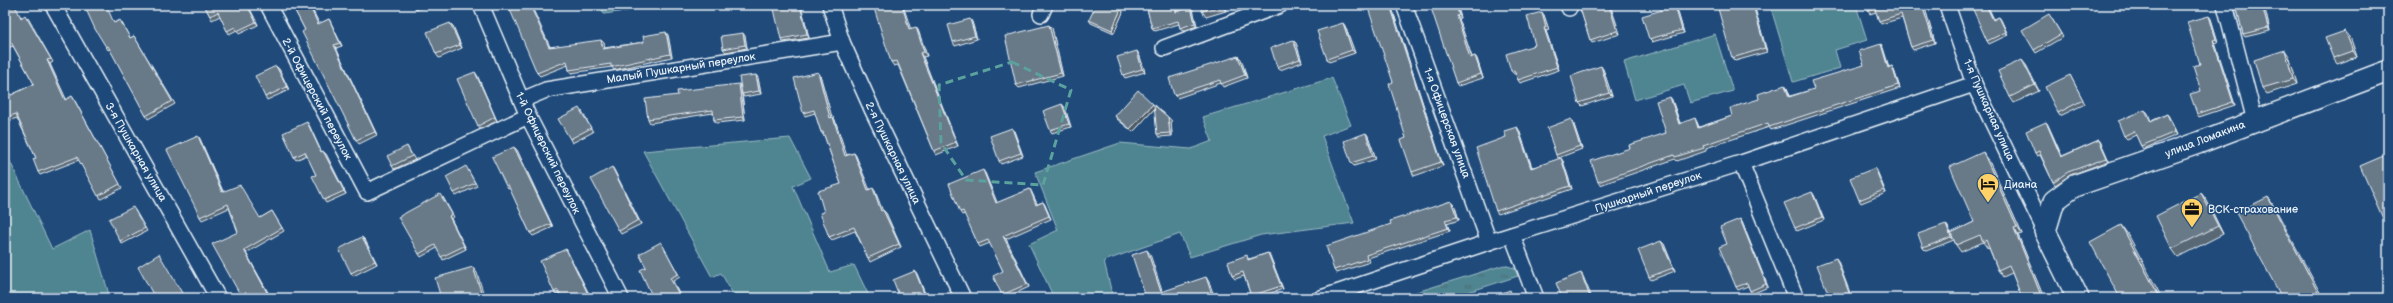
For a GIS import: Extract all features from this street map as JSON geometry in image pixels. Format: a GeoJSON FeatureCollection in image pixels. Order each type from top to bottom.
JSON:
{"type":"FeatureCollection","features":[{"type":"Feature","properties":{"kind":"main road","name":"улица Ломакина"},"geometry":{"type":"LineString","coordinates":[[2045,231],[2054,201],[2074,186],[2255,121],[2388,71]]}},
{"type":"Feature","properties":{"kind":"main road","name":"1-я Пушкарная улица"},"geometry":{"type":"LineString","coordinates":[[2045,231],[2078,298]]}},
{"type":"Feature","properties":{"kind":"street","name":"3-я Пушкарная улица"},"geometry":{"type":"LineString","coordinates":[[53,5],[218,298]]}},
{"type":"Feature","properties":{"kind":"street","name":"2-й Офицерский переулок"},"geometry":{"type":"LineString","coordinates":[[268,5],[367,192],[528,116]]}},
{"type":"Feature","properties":{"kind":"street","name":"1-й Офицерский переулок"},"geometry":{"type":"LineString","coordinates":[[481,5],[528,116],[621,298]]}},
{"type":"Feature","properties":{"kind":"street","name":"2-я Пушкарная улица"},"geometry":{"type":"LineString","coordinates":[[830,5],[842,42],[963,298]]}},
{"type":"Feature","properties":{"kind":"street"},"geometry":{"type":"LineString","coordinates":[[1164,48],[1280,5]]}},
{"type":"Feature","properties":{"kind":"street","name":"1-я Офицерская улица"},"geometry":{"type":"LineString","coordinates":[[1404,5],[1489,242]]}},
{"type":"Feature","properties":{"kind":"street","name":"1-я Пушкарная улица"},"geometry":{"type":"LineString","coordinates":[[1947,5],[1974,84],[2045,231]]}},
{"type":"Feature","properties":{"kind":"street"},"geometry":{"type":"LineString","coordinates":[[2225,5],[2255,121]]}},
{"type":"Feature","properties":{"kind":"street","name":"Малый Пушкарный переулок"},"geometry":{"type":"LineString","coordinates":[[522,100],[546,90],[842,42]]}},
{"type":"Feature","properties":{"kind":"street","name":"Пушкарный переулок"},"geometry":{"type":"LineString","coordinates":[[1321,298],[1489,242],[1741,163],[1974,84]]}},
{"type":"Feature","properties":{"kind":"street"},"geometry":{"type":"LineString","coordinates":[[1741,163],[1796,298]]}},
{"type":"Feature","properties":{"kind":"street"},"geometry":{"type":"LineString","coordinates":[[1512,235],[1536,298]]}},
{"type":"Feature","properties":{"kind":"highlighted area"},"geometry":{"type":"Polygon","coordinates":[[[1012,62],[1071,90],[1059,136],[1043,185],[966,180],[941,143],[939,85],[1012,62]]]}},
{"type":"Feature","properties":{"kind":"green space"},"geometry":{"type":"Polygon","coordinates":[[[600,5],[670,5],[604,14],[600,5]]]}},
{"type":"Feature","properties":{"kind":"green space"},"geometry":{"type":"Polygon","coordinates":[[[1770,5],[1856,5],[1867,40],[1835,50],[1840,68],[1793,82],[1770,5]]]}},
{"type":"Feature","properties":{"kind":"green space"},"geometry":{"type":"Polygon","coordinates":[[[1715,34],[1733,91],[1690,103],[1684,85],[1635,100],[1624,62],[1715,34]]]}},
{"type":"Feature","properties":{"kind":"green space"},"geometry":{"type":"Polygon","coordinates":[[[1332,78],[1351,125],[1322,136],[1354,223],[1261,235],[1190,257],[1180,234],[1104,261],[1113,298],[1054,298],[1029,244],[1058,230],[1035,172],[1120,143],[1191,149],[1212,141],[1203,117],[1332,78]]]}},
{"type":"Feature","properties":{"kind":"green space"},"geometry":{"type":"Polygon","coordinates":[[[790,138],[811,178],[793,186],[830,272],[854,265],[870,298],[735,298],[721,273],[712,277],[643,151],[790,138]]]}},
{"type":"Feature","properties":{"kind":"green space"},"geometry":{"type":"Polygon","coordinates":[[[5,151],[52,249],[90,230],[110,298],[5,298],[5,151]]]}},
{"type":"Feature","properties":{"kind":"green space"},"geometry":{"type":"Polygon","coordinates":[[[1504,265],[1514,268],[1518,276],[1450,298],[1397,298],[1504,265]]]}},
{"type":"Feature","properties":{"kind":"building"},"geometry":{"type":"Polygon","coordinates":[[[5,5],[15,5],[21,18],[25,15],[51,59],[47,60],[65,100],[72,96],[120,184],[98,196],[77,157],[38,172],[33,159],[36,158],[16,114],[5,118],[5,98],[34,84],[11,42],[5,45],[5,5]]]}},
{"type":"Feature","properties":{"kind":"building"},"geometry":{"type":"Polygon","coordinates":[[[84,5],[106,5],[114,23],[120,20],[130,38],[134,36],[172,101],[146,116],[108,46],[106,47],[95,29],[84,5]]]}},
{"type":"Feature","properties":{"kind":"building"},"geometry":{"type":"Polygon","coordinates":[[[204,5],[247,5],[256,22],[237,31],[235,27],[227,31],[218,12],[210,16],[204,5]]]}},
{"type":"Feature","properties":{"kind":"building"},"geometry":{"type":"Polygon","coordinates":[[[292,5],[309,5],[318,24],[329,19],[340,43],[334,45],[375,132],[356,140],[302,32],[305,30],[292,5]]]}},
{"type":"Feature","properties":{"kind":"building"},"geometry":{"type":"Polygon","coordinates":[[[508,5],[530,5],[549,47],[601,40],[603,49],[644,42],[643,36],[666,32],[670,54],[611,67],[611,64],[569,70],[567,61],[537,73],[508,5]]]}},
{"type":"Feature","properties":{"kind":"building"},"geometry":{"type":"Polygon","coordinates":[[[773,5],[800,5],[807,34],[781,39],[773,5]]]}},
{"type":"Feature","properties":{"kind":"building"},"geometry":{"type":"Polygon","coordinates":[[[873,5],[902,5],[909,29],[916,27],[924,52],[920,53],[956,142],[934,151],[897,61],[891,62],[873,5]]]}},
{"type":"Feature","properties":{"kind":"building"},"geometry":{"type":"Polygon","coordinates":[[[1096,5],[1111,5],[1121,9],[1112,30],[1089,20],[1096,5]]]}},
{"type":"Feature","properties":{"kind":"building"},"geometry":{"type":"Polygon","coordinates":[[[1146,5],[1174,5],[1176,12],[1191,7],[1195,23],[1180,28],[1178,21],[1152,28],[1146,5]]]}},
{"type":"Feature","properties":{"kind":"building"},"geometry":{"type":"Polygon","coordinates":[[[1200,5],[1222,5],[1222,6],[1202,11],[1200,5]]]}},
{"type":"Feature","properties":{"kind":"building"},"geometry":{"type":"Polygon","coordinates":[[[1377,5],[1390,5],[1441,162],[1412,172],[1401,140],[1406,138],[1389,84],[1393,82],[1368,8],[1377,5]]]}},
{"type":"Feature","properties":{"kind":"building"},"geometry":{"type":"Polygon","coordinates":[[[1430,5],[1456,5],[1459,15],[1457,16],[1470,58],[1475,56],[1481,74],[1456,83],[1430,5]]]}},
{"type":"Feature","properties":{"kind":"building"},"geometry":{"type":"Polygon","coordinates":[[[1579,5],[1609,5],[1617,31],[1590,40],[1579,5]]]}},
{"type":"Feature","properties":{"kind":"building"},"geometry":{"type":"Polygon","coordinates":[[[1717,5],[1753,5],[1765,48],[1732,58],[1717,5]]]}},
{"type":"Feature","properties":{"kind":"building"},"geometry":{"type":"Polygon","coordinates":[[[1866,5],[1922,5],[1933,40],[1911,47],[1901,14],[1879,21],[1875,9],[1868,11],[1866,5]]]}},
{"type":"Feature","properties":{"kind":"building"},"geometry":{"type":"Polygon","coordinates":[[[1971,5],[1986,5],[1993,20],[1999,17],[2006,32],[1987,41],[1971,5]]]}},
{"type":"Feature","properties":{"kind":"building"},"geometry":{"type":"Polygon","coordinates":[[[2236,5],[2262,5],[2268,28],[2243,34],[2236,5]]]}},
{"type":"Feature","properties":{"kind":"building"},"geometry":{"type":"Polygon","coordinates":[[[1675,6],[1682,30],[1649,39],[1642,16],[1675,6]]]}},
{"type":"Feature","properties":{"kind":"building"},"geometry":{"type":"Polygon","coordinates":[[[1542,12],[1546,27],[1544,28],[1557,67],[1518,80],[1514,70],[1511,71],[1506,54],[1535,45],[1527,16],[1542,12]]]}},
{"type":"Feature","properties":{"kind":"building"},"geometry":{"type":"Polygon","coordinates":[[[2049,14],[2061,34],[2034,50],[2022,30],[2049,14]]]}},
{"type":"Feature","properties":{"kind":"building"},"geometry":{"type":"Polygon","coordinates":[[[2209,16],[2216,39],[2213,40],[2233,102],[2197,114],[2190,94],[2201,91],[2193,66],[2200,64],[2187,22],[2209,16]]]}},
{"type":"Feature","properties":{"kind":"building"},"geometry":{"type":"Polygon","coordinates":[[[970,19],[975,36],[953,42],[948,25],[970,19]]]}},
{"type":"Feature","properties":{"kind":"building"},"geometry":{"type":"Polygon","coordinates":[[[450,23],[460,45],[436,54],[427,32],[450,23]]]}},
{"type":"Feature","properties":{"kind":"building"},"geometry":{"type":"Polygon","coordinates":[[[1343,23],[1352,50],[1327,59],[1317,31],[1343,23]]]}},
{"type":"Feature","properties":{"kind":"building"},"geometry":{"type":"Polygon","coordinates":[[[1049,25],[1061,73],[1016,85],[1005,36],[1049,25]]]}},
{"type":"Feature","properties":{"kind":"building"},"geometry":{"type":"Polygon","coordinates":[[[2345,31],[2353,51],[2333,58],[2325,38],[2345,31]]]}},
{"type":"Feature","properties":{"kind":"building"},"geometry":{"type":"Polygon","coordinates":[[[743,33],[745,45],[723,49],[721,36],[743,33]]]}},
{"type":"Feature","properties":{"kind":"building"},"geometry":{"type":"Polygon","coordinates":[[[1293,40],[1300,59],[1277,67],[1271,48],[1293,40]]]}},
{"type":"Feature","properties":{"kind":"building"},"geometry":{"type":"Polygon","coordinates":[[[1881,44],[1888,68],[1892,66],[1898,85],[1769,127],[1768,123],[1703,145],[1704,148],[1675,157],[1674,155],[1598,182],[1591,161],[1630,148],[1629,145],[1666,133],[1656,101],[1670,97],[1679,124],[1695,118],[1698,128],[1732,116],[1730,108],[1759,99],[1758,94],[1785,85],[1789,97],[1814,89],[1811,81],[1864,65],[1859,51],[1881,44]]]}},
{"type":"Feature","properties":{"kind":"building"},"geometry":{"type":"Polygon","coordinates":[[[2285,50],[2293,79],[2262,88],[2254,60],[2285,50]]]}},
{"type":"Feature","properties":{"kind":"building"},"geometry":{"type":"Polygon","coordinates":[[[1137,51],[1142,69],[1123,75],[1117,57],[1137,51]]]}},
{"type":"Feature","properties":{"kind":"building"},"geometry":{"type":"Polygon","coordinates":[[[1238,56],[1245,75],[1221,84],[1220,80],[1174,95],[1169,78],[1238,56]]]}},
{"type":"Feature","properties":{"kind":"building"},"geometry":{"type":"Polygon","coordinates":[[[2022,60],[2035,85],[2010,97],[1998,71],[2022,60]]]}},
{"type":"Feature","properties":{"kind":"building"},"geometry":{"type":"Polygon","coordinates":[[[276,66],[287,87],[265,97],[255,76],[276,66]]]}},
{"type":"Feature","properties":{"kind":"building"},"geometry":{"type":"Polygon","coordinates":[[[1601,66],[1609,93],[1579,103],[1571,76],[1601,66]]]}},
{"type":"Feature","properties":{"kind":"building"},"geometry":{"type":"Polygon","coordinates":[[[475,72],[495,117],[478,126],[457,79],[475,72]]]}},
{"type":"Feature","properties":{"kind":"building"},"geometry":{"type":"Polygon","coordinates":[[[818,72],[830,118],[833,117],[845,156],[854,153],[868,190],[873,188],[881,211],[883,210],[899,244],[868,258],[854,227],[829,237],[820,213],[824,212],[818,191],[841,184],[814,110],[803,113],[794,78],[818,72]]]}},
{"type":"Feature","properties":{"kind":"building"},"geometry":{"type":"Polygon","coordinates":[[[756,75],[759,91],[742,94],[739,77],[756,75]]]}},
{"type":"Feature","properties":{"kind":"building"},"geometry":{"type":"Polygon","coordinates":[[[2070,75],[2083,100],[2058,113],[2045,87],[2070,75]]]}},
{"type":"Feature","properties":{"kind":"building"},"geometry":{"type":"Polygon","coordinates":[[[739,84],[743,117],[714,120],[713,110],[648,119],[645,99],[678,95],[677,91],[739,84]]]}},
{"type":"Feature","properties":{"kind":"building"},"geometry":{"type":"Polygon","coordinates":[[[1138,90],[1153,104],[1130,129],[1115,116],[1138,90]]]}},
{"type":"Feature","properties":{"kind":"building"},"geometry":{"type":"Polygon","coordinates":[[[1062,104],[1069,124],[1050,130],[1043,111],[1062,104]]]}},
{"type":"Feature","properties":{"kind":"building"},"geometry":{"type":"Polygon","coordinates":[[[1154,105],[1168,117],[1170,133],[1157,134],[1154,105]]]}},
{"type":"Feature","properties":{"kind":"building"},"geometry":{"type":"Polygon","coordinates":[[[579,108],[591,128],[570,139],[558,119],[579,108]]]}},
{"type":"Feature","properties":{"kind":"building"},"geometry":{"type":"Polygon","coordinates":[[[2145,110],[2151,122],[2167,114],[2175,132],[2141,146],[2134,131],[2124,136],[2118,121],[2145,110]]]}},
{"type":"Feature","properties":{"kind":"building"},"geometry":{"type":"Polygon","coordinates":[[[1571,119],[1580,146],[1556,155],[1547,128],[1571,119]]]}},
{"type":"Feature","properties":{"kind":"building"},"geometry":{"type":"Polygon","coordinates":[[[307,122],[321,152],[323,151],[344,191],[324,200],[312,176],[316,175],[305,152],[294,157],[283,133],[307,122]]]}},
{"type":"Feature","properties":{"kind":"building"},"geometry":{"type":"Polygon","coordinates":[[[2046,122],[2061,157],[2099,140],[2107,158],[2068,172],[2053,182],[2039,151],[2035,153],[2026,131],[2046,122]]]}},
{"type":"Feature","properties":{"kind":"building"},"geometry":{"type":"Polygon","coordinates":[[[1517,127],[1531,168],[1561,158],[1570,186],[1496,211],[1476,148],[1506,137],[1504,131],[1517,127]]]}},
{"type":"Feature","properties":{"kind":"building"},"geometry":{"type":"Polygon","coordinates":[[[1012,128],[1021,153],[999,161],[990,136],[1012,128]]]}},
{"type":"Feature","properties":{"kind":"building"},"geometry":{"type":"Polygon","coordinates":[[[1366,133],[1373,156],[1351,163],[1344,141],[1366,133]]]}},
{"type":"Feature","properties":{"kind":"building"},"geometry":{"type":"Polygon","coordinates":[[[198,136],[222,192],[240,185],[260,218],[272,211],[282,228],[244,250],[270,298],[242,298],[212,244],[238,232],[228,204],[200,217],[167,150],[198,136]]]}},
{"type":"Feature","properties":{"kind":"building"},"geometry":{"type":"Polygon","coordinates":[[[407,146],[412,156],[392,166],[387,156],[407,146]]]}},
{"type":"Feature","properties":{"kind":"building"},"geometry":{"type":"Polygon","coordinates":[[[514,147],[551,224],[530,233],[508,185],[506,186],[492,157],[514,147]]]}},
{"type":"Feature","properties":{"kind":"building"},"geometry":{"type":"Polygon","coordinates":[[[1983,152],[2017,227],[2014,228],[2042,298],[2022,298],[2009,265],[1998,270],[1986,240],[1983,242],[1980,235],[1956,245],[1951,233],[1974,222],[1950,167],[1983,152]]]}},
{"type":"Feature","properties":{"kind":"building"},"geometry":{"type":"Polygon","coordinates":[[[2388,154],[2388,230],[2360,166],[2388,154]]]}},
{"type":"Feature","properties":{"kind":"building"},"geometry":{"type":"Polygon","coordinates":[[[466,166],[475,183],[454,193],[446,177],[466,166]]]}},
{"type":"Feature","properties":{"kind":"building"},"geometry":{"type":"Polygon","coordinates":[[[612,167],[638,220],[619,231],[591,179],[612,167]]]}},
{"type":"Feature","properties":{"kind":"building"},"geometry":{"type":"Polygon","coordinates":[[[1875,168],[1884,190],[1859,200],[1850,178],[1875,168]]]}},
{"type":"Feature","properties":{"kind":"building"},"geometry":{"type":"Polygon","coordinates":[[[983,170],[996,203],[1030,189],[1036,205],[1043,202],[1049,216],[1003,236],[1027,284],[1002,295],[993,276],[1003,271],[988,240],[978,244],[963,211],[960,212],[949,184],[983,170]]]}},
{"type":"Feature","properties":{"kind":"building"},"geometry":{"type":"Polygon","coordinates":[[[1812,192],[1822,217],[1795,228],[1784,203],[1812,192]]]}},
{"type":"Feature","properties":{"kind":"building","name":"ВСК-страхование"},"geometry":{"type":"Polygon","coordinates":[[[2201,193],[2218,226],[2172,249],[2156,216],[2201,193]]]}},
{"type":"Feature","properties":{"kind":"building"},"geometry":{"type":"Polygon","coordinates":[[[440,194],[452,214],[449,216],[464,246],[441,257],[435,245],[419,254],[398,217],[440,194]]]}},
{"type":"Feature","properties":{"kind":"building"},"geometry":{"type":"Polygon","coordinates":[[[2268,197],[2321,298],[2282,298],[2236,213],[2268,197]]]}},
{"type":"Feature","properties":{"kind":"building"},"geometry":{"type":"Polygon","coordinates":[[[1451,201],[1457,217],[1445,220],[1448,228],[1366,255],[1367,259],[1334,270],[1326,246],[1391,224],[1390,221],[1451,201]]]}},
{"type":"Feature","properties":{"kind":"building"},"geometry":{"type":"Polygon","coordinates":[[[133,207],[145,228],[120,241],[109,219],[133,207]]]}},
{"type":"Feature","properties":{"kind":"building"},"geometry":{"type":"Polygon","coordinates":[[[1740,219],[1766,284],[1750,291],[1747,283],[1736,287],[1719,247],[1727,244],[1720,227],[1740,219]]]}},
{"type":"Feature","properties":{"kind":"building"},"geometry":{"type":"Polygon","coordinates":[[[1946,224],[1951,237],[1923,248],[1918,234],[1946,224]]]}},
{"type":"Feature","properties":{"kind":"building"},"geometry":{"type":"Polygon","coordinates":[[[2121,225],[2160,298],[2120,298],[2090,242],[2121,225]]]}},
{"type":"Feature","properties":{"kind":"building"},"geometry":{"type":"Polygon","coordinates":[[[362,237],[375,261],[351,273],[339,249],[362,237]]]}},
{"type":"Feature","properties":{"kind":"building"},"geometry":{"type":"Polygon","coordinates":[[[1661,241],[1673,268],[1649,277],[1638,250],[1661,241]]]}},
{"type":"Feature","properties":{"kind":"building"},"geometry":{"type":"Polygon","coordinates":[[[661,242],[678,274],[670,278],[681,298],[653,298],[640,270],[646,267],[639,254],[661,242]]]}},
{"type":"Feature","properties":{"kind":"building"},"geometry":{"type":"Polygon","coordinates":[[[566,249],[590,298],[562,298],[558,290],[554,292],[540,261],[566,249]]]}},
{"type":"Feature","properties":{"kind":"building"},"geometry":{"type":"Polygon","coordinates":[[[1147,250],[1161,292],[1206,277],[1213,298],[1146,298],[1132,255],[1147,250]]]}},
{"type":"Feature","properties":{"kind":"building"},"geometry":{"type":"Polygon","coordinates":[[[1268,253],[1281,286],[1251,296],[1243,272],[1232,276],[1228,262],[1247,255],[1248,260],[1268,253]]]}},
{"type":"Feature","properties":{"kind":"building"},"geometry":{"type":"Polygon","coordinates":[[[159,254],[185,298],[155,298],[138,267],[159,254]]]}},
{"type":"Feature","properties":{"kind":"building"},"geometry":{"type":"Polygon","coordinates":[[[1836,258],[1851,298],[1830,298],[1817,265],[1836,258]]]}},
{"type":"Feature","properties":{"kind":"building"},"geometry":{"type":"Polygon","coordinates":[[[473,267],[483,298],[441,298],[435,278],[473,267]]]}},
{"type":"Feature","properties":{"kind":"building"},"geometry":{"type":"Polygon","coordinates":[[[915,271],[924,293],[912,298],[900,298],[893,280],[915,271]]]}},
{"type":"Feature","properties":{"kind":"building"},"geometry":{"type":"Polygon","coordinates":[[[1581,273],[1590,297],[1562,298],[1556,283],[1581,273]]]}},
{"type":"Feature","properties":{"kind":"building"},"geometry":{"type":"Polygon","coordinates":[[[1510,290],[1513,298],[1489,298],[1510,290]]]}},
{"type":"Feature","properties":{"kind":"building"},"geometry":{"type":"Polygon","coordinates":[[[275,295],[277,298],[270,298],[275,295]]]}},
{"type":"Feature","properties":{"kind":"place","name":"Диана"},"geometry":{"type":"Point","coordinates":[1988,204]}},
{"type":"Feature","properties":{"kind":"place","name":"ВСК-страхование"},"geometry":{"type":"Point","coordinates":[2192,228]}}]}
